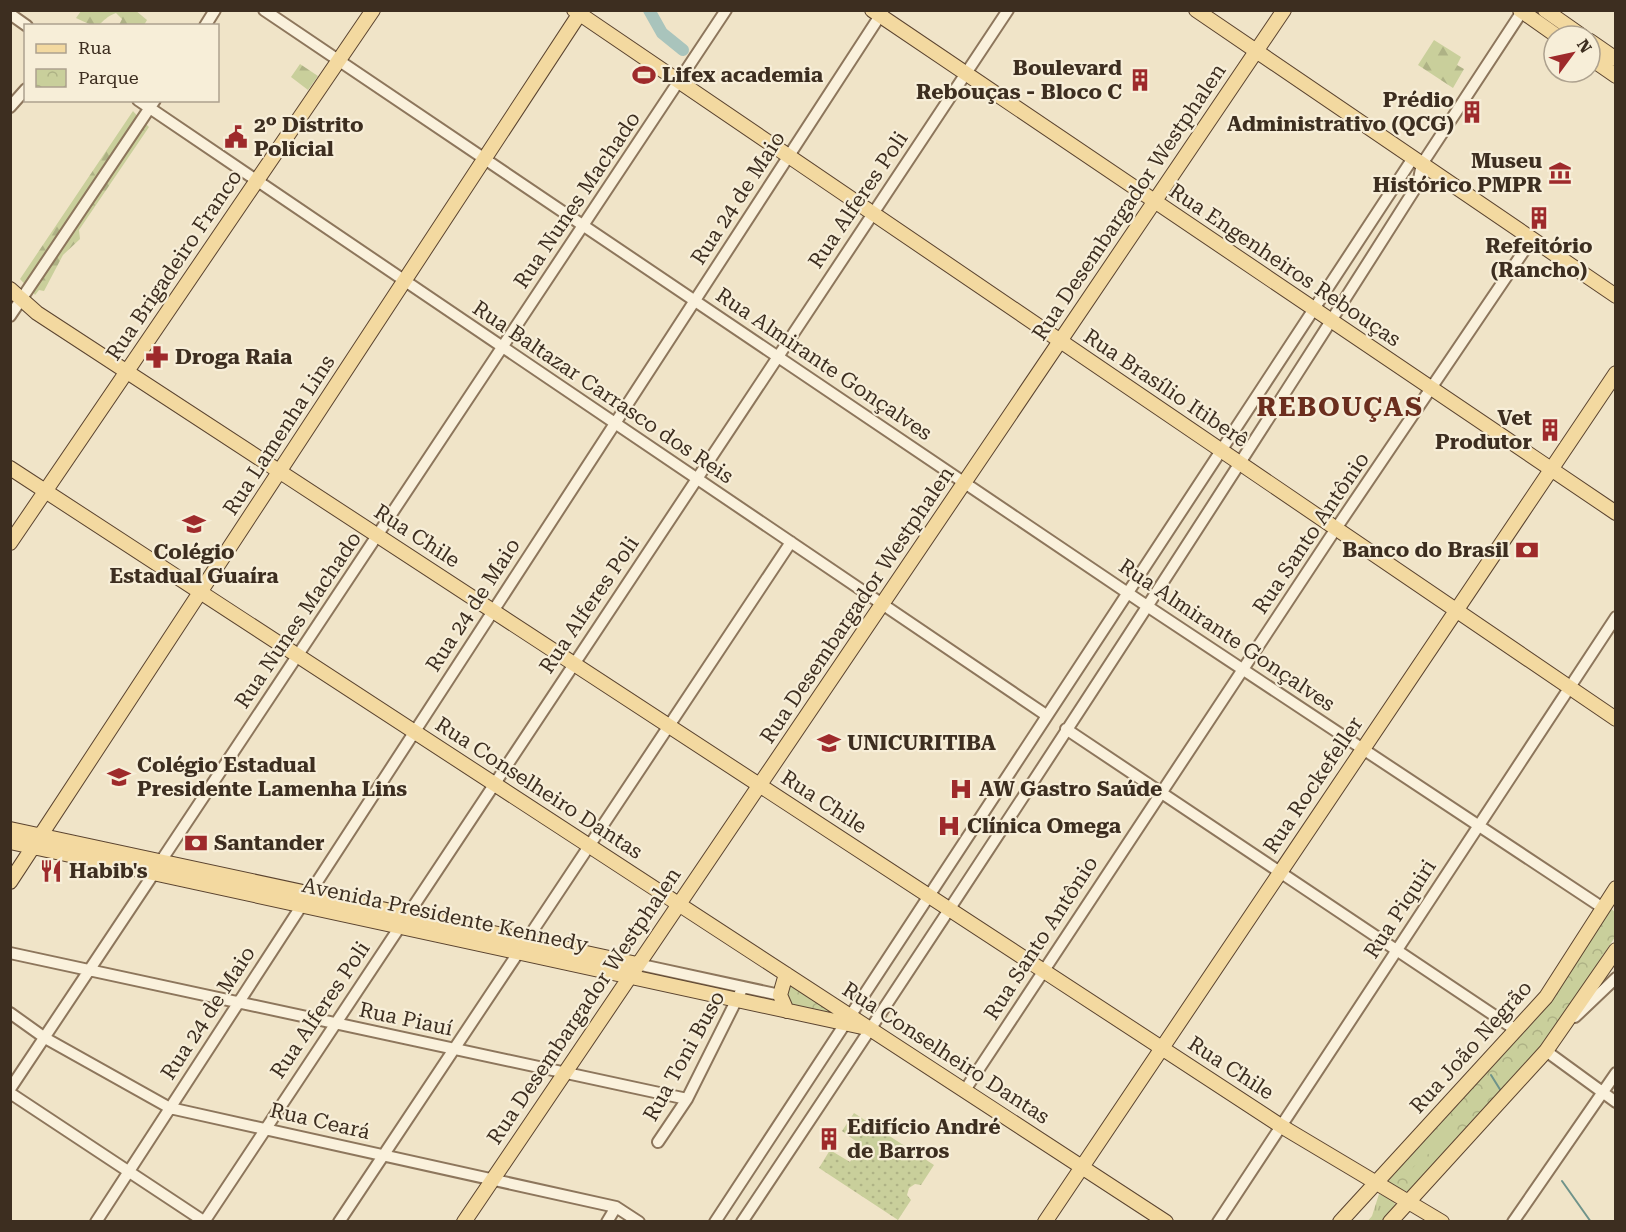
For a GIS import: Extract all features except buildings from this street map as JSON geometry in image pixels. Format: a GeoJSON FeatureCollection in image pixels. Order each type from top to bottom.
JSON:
{"type":"FeatureCollection","features":[{"type":"Feature","properties":{"kind":"main road","name":"Rua Brigadeiro Franco"},"geometry":{"type":"LineString","coordinates":[[10,543],[373,10]]}},
{"type":"Feature","properties":{"kind":"main road"},"geometry":{"type":"LineString","coordinates":[[1196,10],[1616,296]]}},
{"type":"Feature","properties":{"kind":"main road","name":"Rua Desembargador Westphalen"},"geometry":{"type":"LineString","coordinates":[[464,1221],[1284,10]]}},
{"type":"Feature","properties":{"kind":"main road"},"geometry":{"type":"LineString","coordinates":[[1545,10],[1564,24]]}},
{"type":"Feature","properties":{"kind":"main road"},"geometry":{"type":"LineString","coordinates":[[1521,11],[1542,26]]}},
{"type":"Feature","properties":{"kind":"main road","name":"Rua Brasílio Itiberê"},"geometry":{"type":"LineString","coordinates":[[578,12],[1616,719]]}},
{"type":"Feature","properties":{"kind":"main road","name":"Rua Lamenha Lins"},"geometry":{"type":"LineString","coordinates":[[10,882],[485,159],[578,12]]}},
{"type":"Feature","properties":{"kind":"main road","name":"Rua Engenheiros Rebouças"},"geometry":{"type":"LineString","coordinates":[[878,12],[966,74],[1616,513]]}},
{"type":"Feature","properties":{"kind":"main road"},"geometry":{"type":"LineString","coordinates":[[1602,49],[1616,58]]}},
{"type":"Feature","properties":{"kind":"main road"},"geometry":{"type":"LineString","coordinates":[[1602,66],[1616,75]]}},
{"type":"Feature","properties":{"kind":"main road","name":"Rua Chile"},"geometry":{"type":"LineString","coordinates":[[10,289],[21,300],[127,371],[1281,1126],[1442,1221]]}},
{"type":"Feature","properties":{"kind":"main road","name":"Rua Rockefeller"},"geometry":{"type":"LineString","coordinates":[[1045,1221],[1616,373]]}},
{"type":"Feature","properties":{"kind":"main road","name":"Rua Conselheiro Dantas"},"geometry":{"type":"LineString","coordinates":[[10,468],[786,974],[847,1019],[871,1029],[1166,1221]]}},
{"type":"Feature","properties":{"kind":"main road","name":"Avenida Presidente Kennedy"},"geometry":{"type":"LineString","coordinates":[[10,829],[37,842]]}},
{"type":"Feature","properties":{"kind":"main road","name":"Avenida Presidente Kennedy"},"geometry":{"type":"LineString","coordinates":[[10,843],[37,842],[158,867],[262,883],[305,899],[403,921],[455,932],[526,941],[560,955],[629,977],[740,994],[786,1011],[847,1019]]}},
{"type":"Feature","properties":{"kind":"main road","name":"Avenida Presidente Kennedy"},"geometry":{"type":"LineString","coordinates":[[158,867],[252,895],[305,899]]}},
{"type":"Feature","properties":{"kind":"main road"},"geometry":{"type":"LineString","coordinates":[[252,895],[262,883]]}},
{"type":"Feature","properties":{"kind":"main road","name":"Rua João Negrão"},"geometry":{"type":"LineString","coordinates":[[1340,1221],[1550,991],[1616,888]]}},
{"type":"Feature","properties":{"kind":"main road","name":"Avenida Presidente Kennedy"},"geometry":{"type":"LineString","coordinates":[[455,932],[518,953],[560,955],[637,964]]}},
{"type":"Feature","properties":{"kind":"main road"},"geometry":{"type":"LineString","coordinates":[[1390,1221],[1546,1051],[1616,950]]}},
{"type":"Feature","properties":{"kind":"main road"},"geometry":{"type":"LineString","coordinates":[[786,974],[780,995],[786,1011]]}},
{"type":"Feature","properties":{"kind":"street"},"geometry":{"type":"LineString","coordinates":[[206,24],[215,10]]}},
{"type":"Feature","properties":{"kind":"street","name":"Rua Almirante Gonçalves"},"geometry":{"type":"LineString","coordinates":[[264,10],[1126,592],[1603,908]]}},
{"type":"Feature","properties":{"kind":"street","name":"Rua Nunes Machado"},"geometry":{"type":"LineString","coordinates":[[10,1091],[726,10]]}},
{"type":"Feature","properties":{"kind":"street","name":"Rua Alferes Poli"},"geometry":{"type":"LineString","coordinates":[[204,1221],[1008,10]]}},
{"type":"Feature","properties":{"kind":"street"},"geometry":{"type":"LineString","coordinates":[[715,1221],[1314,309],[1521,11]]}},
{"type":"Feature","properties":{"kind":"street","name":"Rua 24 de Maio"},"geometry":{"type":"LineString","coordinates":[[96,1221],[788,156],[878,12]]}},
{"type":"Feature","properties":{"kind":"street"},"geometry":{"type":"LineString","coordinates":[[10,14],[24,24]]}},
{"type":"Feature","properties":{"kind":"street"},"geometry":{"type":"LineString","coordinates":[[10,107],[24,91]]}},
{"type":"Feature","properties":{"kind":"street"},"geometry":{"type":"LineString","coordinates":[[10,316],[152,104]]}},
{"type":"Feature","properties":{"kind":"street","name":"Rua Baltazar Carrasco dos Reis"},"geometry":{"type":"LineString","coordinates":[[152,104],[257,181],[1046,715]]}},
{"type":"Feature","properties":{"kind":"street"},"geometry":{"type":"LineString","coordinates":[[742,1221],[871,1029],[1331,321],[1418,184],[1417,161]]}},
{"type":"Feature","properties":{"kind":"street","name":"Rua Santo Antônio"},"geometry":{"type":"LineString","coordinates":[[965,1090],[1160,792],[1532,239]]}},
{"type":"Feature","properties":{"kind":"street"},"geometry":{"type":"LineString","coordinates":[[526,941],[791,542]]}},
{"type":"Feature","properties":{"kind":"street","name":"Rua Piquiri"},"geometry":{"type":"LineString","coordinates":[[1218,1221],[1616,617]]}},
{"type":"Feature","properties":{"kind":"street"},"geometry":{"type":"LineString","coordinates":[[1066,729],[1395,952],[1516,1030]]}},
{"type":"Feature","properties":{"kind":"street","name":"Rua Piauí"},"geometry":{"type":"LineString","coordinates":[[10,953],[687,1099]]}},
{"type":"Feature","properties":{"kind":"street"},"geometry":{"type":"LineString","coordinates":[[339,1221],[518,953]]}},
{"type":"Feature","properties":{"kind":"street","name":"Avenida Presidente Kennedy"},"geometry":{"type":"LineString","coordinates":[[637,964],[740,994],[780,995]]}},
{"type":"Feature","properties":{"kind":"street"},"geometry":{"type":"LineString","coordinates":[[1559,1032],[1616,978]]}},
{"type":"Feature","properties":{"kind":"street","name":"Rua Toni Buso"},"geometry":{"type":"LineString","coordinates":[[658,1142],[687,1099],[740,994]]}},
{"type":"Feature","properties":{"kind":"street","name":"Rua Ceará"},"geometry":{"type":"LineString","coordinates":[[10,1013],[45,1038],[170,1107],[616,1208],[639,1221]]}},
{"type":"Feature","properties":{"kind":"street"},"geometry":{"type":"LineString","coordinates":[[1546,1051],[1616,1102]]}},
{"type":"Feature","properties":{"kind":"street"},"geometry":{"type":"LineString","coordinates":[[1513,1221],[1616,1073]]}},
{"type":"Feature","properties":{"kind":"street"},"geometry":{"type":"LineString","coordinates":[[10,1091],[204,1221]]}},
{"type":"Feature","properties":{"kind":"street"},"geometry":{"type":"LineString","coordinates":[[607,1221],[616,1208]]}},
{"type":"Feature","properties":{"kind":"green space"},"geometry":{"type":"Polygon","coordinates":[[[135,10],[147,20],[145,24],[120,24],[122,19],[116,13],[99,24],[90,24],[76,18],[81,11],[135,10]]]}},
{"type":"Feature","properties":{"kind":"green space"},"geometry":{"type":"Polygon","coordinates":[[[1434,40],[1461,57],[1457,65],[1464,69],[1453,88],[1418,65],[1434,40]]]}},
{"type":"Feature","properties":{"kind":"green space"},"geometry":{"type":"Polygon","coordinates":[[[300,64],[318,76],[308,90],[291,77],[300,64]]]}},
{"type":"Feature","properties":{"kind":"green space"},"geometry":{"type":"Polygon","coordinates":[[[133,111],[141,120],[31,291],[20,279],[133,111]]]}},
{"type":"Feature","properties":{"kind":"green space"},"geometry":{"type":"Polygon","coordinates":[[[144,122],[149,127],[79,230],[80,239],[63,255],[44,291],[39,290],[35,295],[33,292],[144,122]]]}},
{"type":"Feature","properties":{"kind":"green space"},"geometry":{"type":"Polygon","coordinates":[[[1611,909],[1615,912],[1615,937],[1545,1043],[1409,1193],[1387,1182],[1547,1007],[1611,909]]]}},
{"type":"Feature","properties":{"kind":"green space"},"geometry":{"type":"Polygon","coordinates":[[[791,982],[840,1018],[792,1007],[787,996],[791,982]]]}},
{"type":"Feature","properties":{"kind":"green space"},"geometry":{"type":"Polygon","coordinates":[[[854,1113],[934,1165],[921,1185],[915,1184],[909,1188],[907,1195],[911,1200],[898,1220],[819,1168],[830,1150],[850,1162],[861,1145],[842,1131],[854,1113]]]}},
{"type":"Feature","properties":{"kind":"green space"},"geometry":{"type":"Polygon","coordinates":[[[1450,1124],[1461,1134],[1436,1161],[1425,1151],[1450,1124]]]}},
{"type":"Feature","properties":{"kind":"green space"},"geometry":{"type":"Polygon","coordinates":[[[1424,1156],[1431,1162],[1411,1184],[1404,1177],[1424,1156]]]}},
{"type":"Feature","properties":{"kind":"green space"},"geometry":{"type":"Polygon","coordinates":[[[1379,1194],[1393,1200],[1396,1206],[1385,1221],[1367,1222],[1372,1216],[1379,1194]]]}},
{"type":"Feature","properties":{"kind":"waterway"},"geometry":{"type":"LineString","coordinates":[[649,10],[662,33],[683,50]]}},
{"type":"Feature","properties":{"kind":"waterway"},"geometry":{"type":"LineString","coordinates":[[1491,1075],[1501,1091]]}},
{"type":"Feature","properties":{"kind":"waterway"},"geometry":{"type":"LineString","coordinates":[[1562,1181],[1591,1222]]}},
{"type":"Feature","properties":{"kind":"place","name":"Lifex academia"},"geometry":{"type":"Point","coordinates":[644,75]}},
{"type":"Feature","properties":{"kind":"place","name":"Boulevard Rebouças - Bloco C"},"geometry":{"type":"Point","coordinates":[1140,80]}},
{"type":"Feature","properties":{"kind":"place","name":"Prédio Administrativo (QCG)"},"geometry":{"type":"Point","coordinates":[1472,112]}},
{"type":"Feature","properties":{"kind":"place","name":"2º Distrito Policial"},"geometry":{"type":"Point","coordinates":[236,137]}},
{"type":"Feature","properties":{"kind":"place","name":"Museu Histórico PMPR"},"geometry":{"type":"Point","coordinates":[1560,173]}},
{"type":"Feature","properties":{"kind":"place","name":"Refeitório (Rancho)"},"geometry":{"type":"Point","coordinates":[1539,218]}},
{"type":"Feature","properties":{"kind":"place","name":"Droga Raia"},"geometry":{"type":"Point","coordinates":[157,357]}},
{"type":"Feature","properties":{"kind":"place","name":"Vet Produtor"},"geometry":{"type":"Point","coordinates":[1550,430]}},
{"type":"Feature","properties":{"kind":"place","name":"Colégio Estadual Guaíra"},"geometry":{"type":"Point","coordinates":[194,524]}},
{"type":"Feature","properties":{"kind":"place","name":"Banco do Brasil"},"geometry":{"type":"Point","coordinates":[1527,550]}},
{"type":"Feature","properties":{"kind":"place","name":"UNICURITIBA"},"geometry":{"type":"Point","coordinates":[829,743]}},
{"type":"Feature","properties":{"kind":"place","name":"Colégio Estadual Presidente Lamenha Lins"},"geometry":{"type":"Point","coordinates":[119,777]}},
{"type":"Feature","properties":{"kind":"place","name":"AW Gastro Saúde"},"geometry":{"type":"Point","coordinates":[961,789]}},
{"type":"Feature","properties":{"kind":"place","name":"Clínica Omega"},"geometry":{"type":"Point","coordinates":[949,826]}},
{"type":"Feature","properties":{"kind":"place","name":"Santander"},"geometry":{"type":"Point","coordinates":[196,843]}},
{"type":"Feature","properties":{"kind":"place","name":"Habib's"},"geometry":{"type":"Point","coordinates":[51,871]}},
{"type":"Feature","properties":{"kind":"place","name":"Edifício André de Barros"},"geometry":{"type":"Point","coordinates":[829,1139]}},
{"type":"Feature","properties":{"kind":"district","name":"REBOUÇAS"},"geometry":{"type":"Point","coordinates":[1340,407]}}]}
